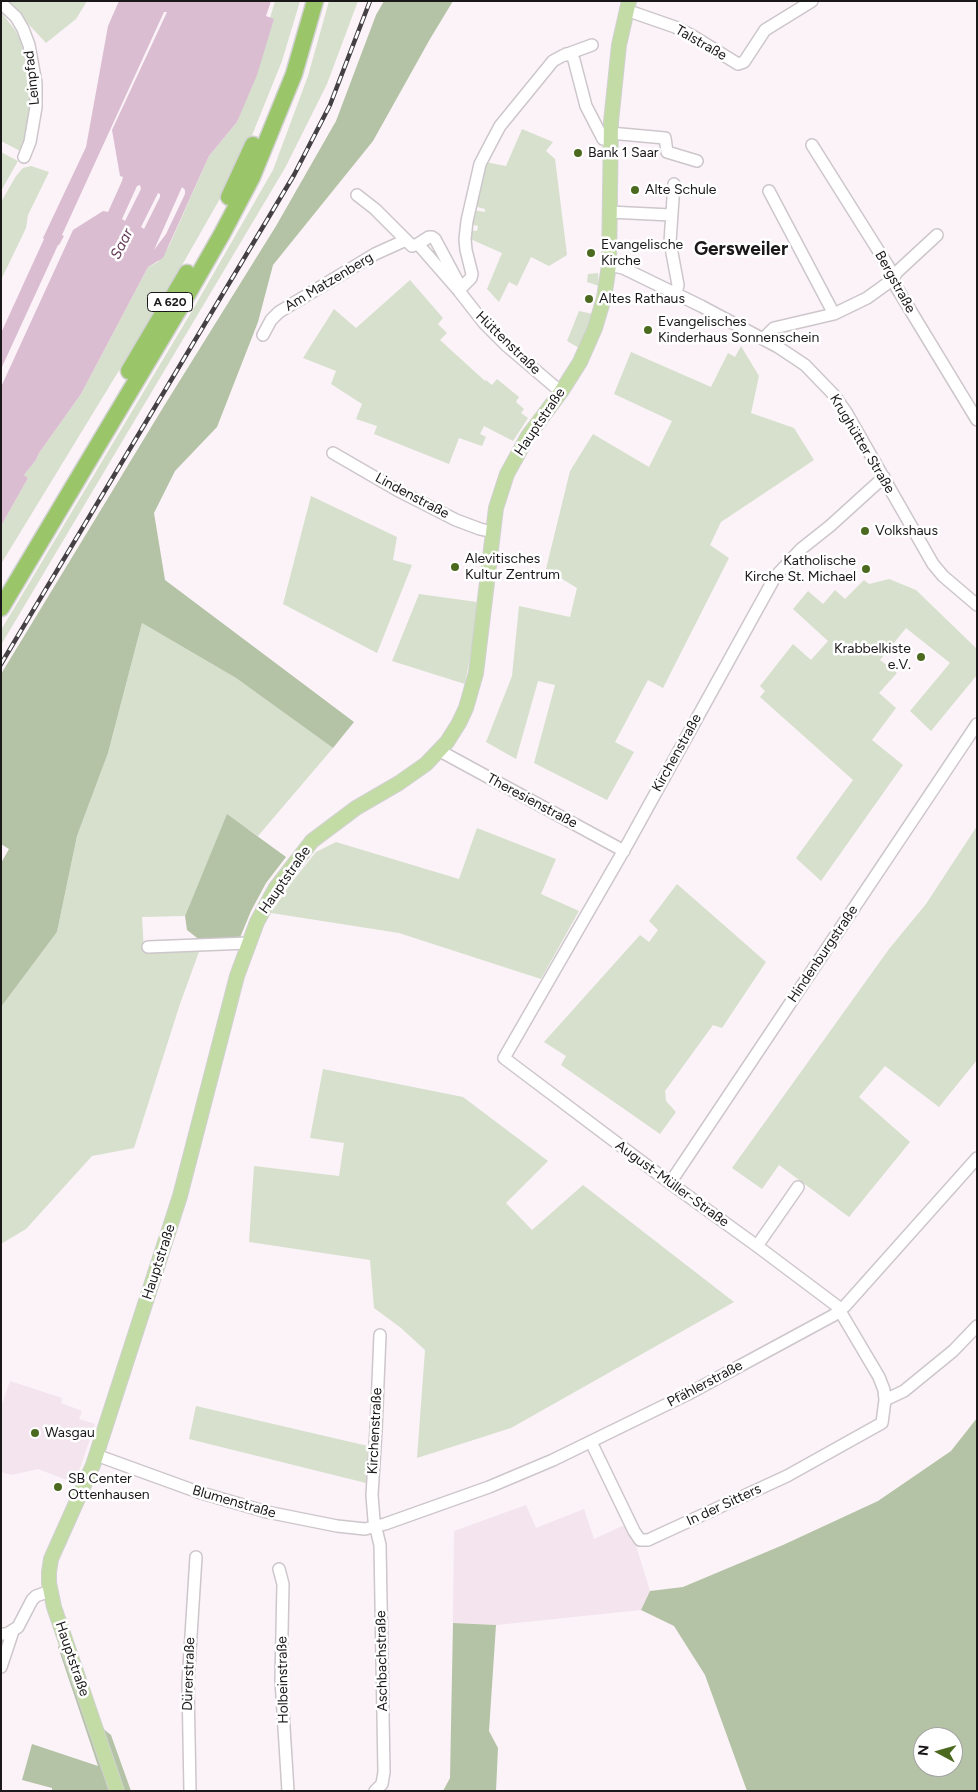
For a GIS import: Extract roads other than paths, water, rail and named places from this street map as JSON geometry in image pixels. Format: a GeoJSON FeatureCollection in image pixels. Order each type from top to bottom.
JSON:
{"type":"FeatureCollection","features":[{"type":"Feature","properties":{"kind":"highway","name":"A 620"},"geometry":{"type":"LineString","coordinates":[[1,587],[212,230],[264,122],[304,1]]}},
{"type":"Feature","properties":{"kind":"highway","name":"A 620"},"geometry":{"type":"LineString","coordinates":[[1,608],[182,304],[252,177],[294,74],[315,1]]}},
{"type":"Feature","properties":{"kind":"main road","name":"Hauptstraße"},"geometry":{"type":"LineString","coordinates":[[117,1791],[50,1591],[48,1577],[51,1559],[77,1503],[96,1455],[180,1196],[237,976],[256,922],[275,889],[312,841],[356,808],[414,773],[440,751],[459,723],[474,681],[496,508],[507,474],[528,436],[561,392],[580,362],[595,328],[604,298],[609,265],[610,137],[618,45],[627,6]]}},
{"type":"Feature","properties":{"kind":"street","name":"Talstraße"},"geometry":{"type":"LineString","coordinates":[[627,6],[692,35],[738,64],[744,62],[765,30],[812,1]]}},
{"type":"Feature","properties":{"kind":"street","name":"Leinpfad"},"geometry":{"type":"LineString","coordinates":[[1,3],[16,17],[23,29],[36,83],[36,108],[30,142],[24,157]]}},
{"type":"Feature","properties":{"kind":"street"},"geometry":{"type":"LineString","coordinates":[[460,289],[472,274],[465,239],[470,204],[480,164],[500,126],[552,61],[592,45]]}},
{"type":"Feature","properties":{"kind":"street"},"geometry":{"type":"LineString","coordinates":[[566,54],[572,56],[574,60],[586,106],[603,138],[665,138],[667,152],[696,161]]}},
{"type":"Feature","properties":{"kind":"street","name":"Bergstraße"},"geometry":{"type":"LineString","coordinates":[[812,145],[888,266],[892,274],[892,280],[977,420]]}},
{"type":"Feature","properties":{"kind":"street"},"geometry":{"type":"LineString","coordinates":[[674,184],[670,242],[678,285],[676,294]]}},
{"type":"Feature","properties":{"kind":"street"},"geometry":{"type":"LineString","coordinates":[[769,191],[834,314]]}},
{"type":"Feature","properties":{"kind":"street","name":"Hüttenstraße"},"geometry":{"type":"LineString","coordinates":[[357,194],[412,246],[418,244],[460,289],[484,323],[507,346],[561,392]]}},
{"type":"Feature","properties":{"kind":"street"},"geometry":{"type":"LineString","coordinates":[[609,212],[672,215]]}},
{"type":"Feature","properties":{"kind":"street"},"geometry":{"type":"LineString","coordinates":[[763,339],[774,328],[834,314],[867,298],[892,280],[897,272],[937,235]]}},
{"type":"Feature","properties":{"kind":"street","name":"Am Matzenberg"},"geometry":{"type":"LineString","coordinates":[[263,335],[271,320],[279,312],[375,254],[406,240]]}},
{"type":"Feature","properties":{"kind":"street","name":"Krughütter Straße"},"geometry":{"type":"LineString","coordinates":[[609,265],[623,268],[676,294],[763,339],[805,365],[846,412],[934,564],[943,576],[977,605]]}},
{"type":"Feature","properties":{"kind":"street","name":"Lindenstraße"},"geometry":{"type":"LineString","coordinates":[[333,453],[397,490],[456,520],[494,532]]}},
{"type":"Feature","properties":{"kind":"street","name":"Kirchenstraße"},"geometry":{"type":"LineString","coordinates":[[504,1058],[624,851],[775,577],[800,549],[830,526],[884,477]]}},
{"type":"Feature","properties":{"kind":"street","name":"Hindenburgstraße"},"geometry":{"type":"LineString","coordinates":[[670,1184],[977,724]]}},
{"type":"Feature","properties":{"kind":"street","name":"Theresienstraße"},"geometry":{"type":"LineString","coordinates":[[440,751],[624,851]]}},
{"type":"Feature","properties":{"kind":"street"},"geometry":{"type":"LineString","coordinates":[[148,947],[248,943]]}},
{"type":"Feature","properties":{"kind":"street","name":"August-Müller-Straße"},"geometry":{"type":"LineString","coordinates":[[504,1058],[840,1310]]}},
{"type":"Feature","properties":{"kind":"street","name":"Pfählerstraße"},"geometry":{"type":"LineString","coordinates":[[376,1527],[489,1487],[591,1442],[688,1394],[840,1310],[977,1158]]}},
{"type":"Feature","properties":{"kind":"street"},"geometry":{"type":"LineString","coordinates":[[757,1246],[798,1187]]}},
{"type":"Feature","properties":{"kind":"street","name":"In der Sitters"},"geometry":{"type":"LineString","coordinates":[[591,1442],[640,1540],[648,1540],[786,1476],[882,1423],[885,1400],[884,1390],[879,1377],[840,1310]]}},
{"type":"Feature","properties":{"kind":"street"},"geometry":{"type":"LineString","coordinates":[[885,1400],[904,1392],[954,1350],[977,1326]]}},
{"type":"Feature","properties":{"kind":"street","name":"Kirchenstraße"},"geometry":{"type":"LineString","coordinates":[[376,1527],[372,1495],[380,1334]]}},
{"type":"Feature","properties":{"kind":"street","name":"Blumenstraße"},"geometry":{"type":"LineString","coordinates":[[96,1455],[239,1506],[336,1526],[367,1529],[376,1527]]}},
{"type":"Feature","properties":{"kind":"street","name":"Aschbachstraße"},"geometry":{"type":"LineString","coordinates":[[375,1791],[382,1784],[384,1772],[380,1545],[376,1527]]}},
{"type":"Feature","properties":{"kind":"street","name":"Dürerstraße"},"geometry":{"type":"LineString","coordinates":[[190,1791],[188,1683],[196,1556]]}},
{"type":"Feature","properties":{"kind":"street","name":"Holbeinstraße"},"geometry":{"type":"LineString","coordinates":[[279,1569],[282,1584],[281,1680],[288,1791]]}},
{"type":"Feature","properties":{"kind":"street"},"geometry":{"type":"LineString","coordinates":[[1,1634],[13,1631],[18,1627],[32,1600],[41,1593],[50,1591]]}},
{"type":"Feature","properties":{"kind":"street"},"geometry":{"type":"LineString","coordinates":[[1,1668],[13,1631]]}},
{"type":"Feature","properties":{"kind":"water","name":"Saar"},"geometry":{"type":"Polygon","coordinates":[[[119,1],[271,1],[266,16],[274,19],[257,75],[237,122],[209,156],[163,258],[148,267],[81,394],[24,475],[28,478],[1,526],[1,387],[73,230],[103,211],[108,212],[122,181],[123,177],[120,176],[112,130],[167,12],[164,12],[62,235],[64,236],[58,245],[1,369],[1,333],[86,147],[108,26],[119,1]],[[140,185],[137,186],[122,219],[125,221],[141,189],[140,185]],[[182,187],[154,250],[166,234],[185,194],[185,190],[182,187]],[[158,193],[141,227],[144,229],[160,194],[158,193]]]}},
{"type":"Feature","properties":{"kind":"railway"},"geometry":{"type":"LineString","coordinates":[[1,664],[294,175],[330,105],[370,1]]}},
{"type":"Feature","properties":{"kind":"place","name":"Bank 1 Saar"},"geometry":{"type":"Point","coordinates":[578,153]}},
{"type":"Feature","properties":{"kind":"place","name":"Alte Schule"},"geometry":{"type":"Point","coordinates":[635,190]}},
{"type":"Feature","properties":{"kind":"place","name":"Evangelische Kirche"},"geometry":{"type":"Point","coordinates":[591,253]}},
{"type":"Feature","properties":{"kind":"place","name":"Altes Rathaus"},"geometry":{"type":"Point","coordinates":[589,299]}},
{"type":"Feature","properties":{"kind":"place","name":"Evangelisches Kinderhaus Sonnenschein"},"geometry":{"type":"Point","coordinates":[648,330]}},
{"type":"Feature","properties":{"kind":"place","name":"Volkshaus"},"geometry":{"type":"Point","coordinates":[865,531]}},
{"type":"Feature","properties":{"kind":"place","name":"Alevitisches Kultur Zentrum"},"geometry":{"type":"Point","coordinates":[455,567]}},
{"type":"Feature","properties":{"kind":"place","name":"Katholische Kirche St. Michael"},"geometry":{"type":"Point","coordinates":[866,569]}},
{"type":"Feature","properties":{"kind":"place","name":"Krabbelkiste e.V."},"geometry":{"type":"Point","coordinates":[921,657]}},
{"type":"Feature","properties":{"kind":"place","name":"Wasgau"},"geometry":{"type":"Point","coordinates":[35,1433]}},
{"type":"Feature","properties":{"kind":"place","name":"SB Center Ottenhausen"},"geometry":{"type":"Point","coordinates":[58,1487]}},
{"type":"Feature","properties":{"kind":"district","name":"Gersweiler"},"geometry":{"type":"Point","coordinates":[741,249]}}]}
